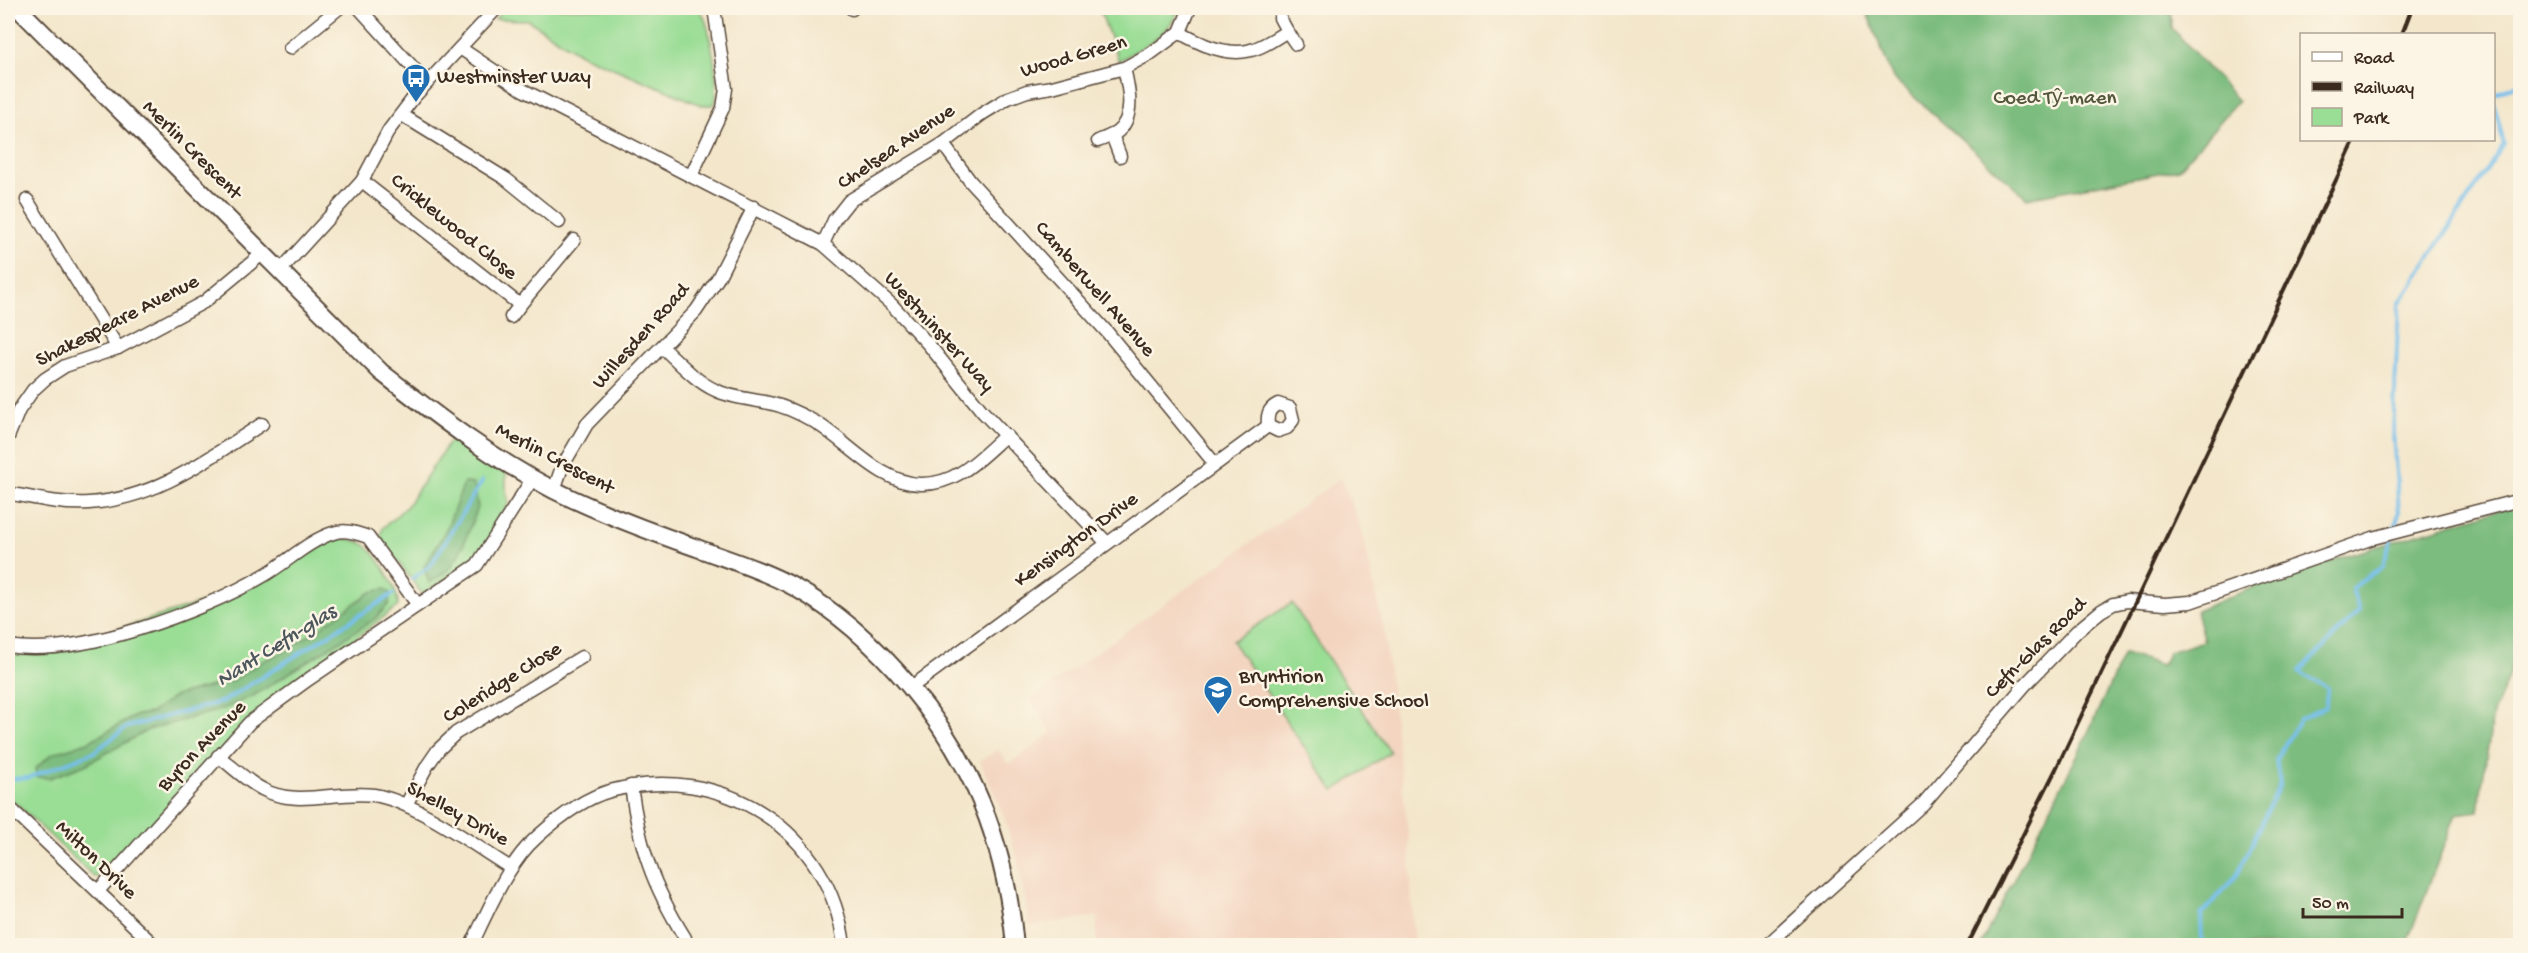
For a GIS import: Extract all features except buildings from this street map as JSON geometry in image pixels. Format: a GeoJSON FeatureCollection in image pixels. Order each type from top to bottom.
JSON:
{"type":"FeatureCollection","features":[{"type":"Feature","properties":{"kind":"street","name":"Merlin Crescent"},"geometry":{"type":"LineString","coordinates":[[18,8],[381,372],[486,452],[554,490],[623,521],[743,564],[794,588],[833,614],[871,645],[910,688],[943,731],[975,789],[987,815],[1004,874],[1015,945]]}},
{"type":"Feature","properties":{"kind":"street"},"geometry":{"type":"LineString","coordinates":[[290,48],[339,8]]}},
{"type":"Feature","properties":{"kind":"street"},"geometry":{"type":"LineString","coordinates":[[359,8],[427,82]]}},
{"type":"Feature","properties":{"kind":"street"},"geometry":{"type":"LineString","coordinates":[[280,271],[362,181],[389,130],[427,82],[496,8]]}},
{"type":"Feature","properties":{"kind":"street"},"geometry":{"type":"LineString","coordinates":[[691,176],[723,108],[726,90],[714,8]]}},
{"type":"Feature","properties":{"kind":"street"},"geometry":{"type":"LineString","coordinates":[[1190,8],[1180,32],[1202,44],[1233,53],[1250,52],[1287,31]]}},
{"type":"Feature","properties":{"kind":"street"},"geometry":{"type":"LineString","coordinates":[[1280,18],[1296,44]]}},
{"type":"Feature","properties":{"kind":"street","name":"Wood Green"},"geometry":{"type":"LineString","coordinates":[[1008,98],[1027,91],[1052,87],[1124,68],[1150,54],[1180,32]]}},
{"type":"Feature","properties":{"kind":"street","name":"Westminster Way"},"geometry":{"type":"LineString","coordinates":[[460,48],[523,90],[823,244],[892,305],[929,345],[982,411],[1107,543]]}},
{"type":"Feature","properties":{"kind":"street"},"geometry":{"type":"LineString","coordinates":[[1098,141],[1117,132],[1129,114],[1130,93],[1124,68]]}},
{"type":"Feature","properties":{"kind":"street","name":"Chelsea Avenue"},"geometry":{"type":"LineString","coordinates":[[823,244],[834,220],[849,201],[942,144],[1008,98]]}},
{"type":"Feature","properties":{"kind":"street"},"geometry":{"type":"LineString","coordinates":[[402,115],[506,179],[559,222]]}},
{"type":"Feature","properties":{"kind":"street"},"geometry":{"type":"LineString","coordinates":[[1112,135],[1120,156]]}},
{"type":"Feature","properties":{"kind":"street","name":"Camberwell Avenue"},"geometry":{"type":"LineString","coordinates":[[942,144],[970,180],[1107,332],[1215,464]]}},
{"type":"Feature","properties":{"kind":"street","name":"Cricklewood Close"},"geometry":{"type":"LineString","coordinates":[[362,181],[520,305]]}},
{"type":"Feature","properties":{"kind":"street"},"geometry":{"type":"LineString","coordinates":[[27,200],[118,348]]}},
{"type":"Feature","properties":{"kind":"street","name":"Willesden Road"},"geometry":{"type":"LineString","coordinates":[[554,490],[562,467],[587,424],[696,311],[718,278],[754,207]]}},
{"type":"Feature","properties":{"kind":"street","name":"Cricklewood Close"},"geometry":{"type":"LineString","coordinates":[[511,317],[574,240]]}},
{"type":"Feature","properties":{"kind":"street","name":"Shakespeare Avenue"},"geometry":{"type":"LineString","coordinates":[[8,437],[19,410],[33,390],[45,379],[65,366],[118,348],[204,302],[262,254]]}},
{"type":"Feature","properties":{"kind":"street"},"geometry":{"type":"LineString","coordinates":[[662,346],[702,384],[717,391],[772,403],[800,414],[842,440],[882,472],[904,482],[932,483],[966,471],[1005,435]]}},
{"type":"Feature","properties":{"kind":"street"},"geometry":{"type":"LineString","coordinates":[[8,493],[57,502],[89,503],[131,496],[155,489],[262,424]]}},
{"type":"Feature","properties":{"kind":"street","name":"Kensington Drive"},"geometry":{"type":"LineString","coordinates":[[910,688],[1268,426]]}},
{"type":"Feature","properties":{"kind":"street","name":"Byron Avenue"},"geometry":{"type":"LineString","coordinates":[[98,891],[250,722],[309,679],[477,565],[533,478]]}},
{"type":"Feature","properties":{"kind":"street","name":"Cefn-Glas Road"},"geometry":{"type":"LineString","coordinates":[[1766,945],[1923,804],[2024,686],[2077,631],[2102,610],[2113,604],[2127,601],[2165,604],[2190,602],[2384,536],[2520,500]]}},
{"type":"Feature","properties":{"kind":"street"},"geometry":{"type":"LineString","coordinates":[[8,646],[36,649],[102,639],[163,621],[263,577],[335,532],[357,532],[368,537],[418,605]]}},
{"type":"Feature","properties":{"kind":"street","name":"Coleridge Close"},"geometry":{"type":"LineString","coordinates":[[406,805],[438,750],[456,733],[582,657]]}},
{"type":"Feature","properties":{"kind":"street","name":"Shelley Drive"},"geometry":{"type":"LineString","coordinates":[[218,756],[262,790],[279,796],[375,795],[406,805],[510,868]]}},
{"type":"Feature","properties":{"kind":"street"},"geometry":{"type":"LineString","coordinates":[[471,945],[510,868],[536,838],[588,800],[632,786],[671,782],[748,803],[764,812],[791,835],[821,876],[833,900],[844,945]]}},
{"type":"Feature","properties":{"kind":"street"},"geometry":{"type":"LineString","coordinates":[[632,786],[646,863],[666,908],[685,938]]}},
{"type":"Feature","properties":{"kind":"street","name":"Milton Drive"},"geometry":{"type":"LineString","coordinates":[[8,806],[155,945]]}},
{"type":"Feature","properties":{"kind":"shaded area","name":"Bryntirion Comprehensive School"},"geometry":{"type":"Polygon","coordinates":[[[1341,478],[1362,531],[1384,630],[1409,841],[1414,945],[1097,945],[1097,916],[1030,926],[1018,862],[1003,814],[980,761],[998,750],[1009,764],[1052,733],[1031,699],[1341,478]]]}},
{"type":"Feature","properties":{"kind":"green space"},"geometry":{"type":"Polygon","coordinates":[[[505,8],[699,9],[707,26],[713,54],[716,82],[715,103],[701,105],[580,54],[528,20],[495,19],[505,8]]]}},
{"type":"Feature","properties":{"kind":"green space"},"geometry":{"type":"Polygon","coordinates":[[[1099,8],[1179,8],[1169,26],[1162,33],[1119,61],[1099,8]]]}},
{"type":"Feature","properties":{"kind":"green space","name":"Coed Tŷ-maen"},"geometry":{"type":"Polygon","coordinates":[[[1865,8],[2171,8],[2172,28],[2238,101],[2179,169],[2027,198],[1893,78],[1865,8]]]}},
{"type":"Feature","properties":{"kind":"green space"},"geometry":{"type":"Polygon","coordinates":[[[452,438],[506,473],[506,492],[509,503],[477,559],[422,594],[380,537],[383,528],[407,506],[452,438]]]}},
{"type":"Feature","properties":{"kind":"green space"},"geometry":{"type":"Polygon","coordinates":[[[464,483],[474,484],[478,507],[463,546],[451,568],[429,583],[424,567],[447,528],[464,483]]]}},
{"type":"Feature","properties":{"kind":"green space"},"geometry":{"type":"Polygon","coordinates":[[[2520,503],[2520,633],[2508,678],[2493,714],[2478,811],[2456,814],[2406,945],[1980,946],[2079,752],[2124,654],[2162,665],[2169,652],[2204,641],[2196,611],[2280,576],[2520,503]]]}},
{"type":"Feature","properties":{"kind":"green space"},"geometry":{"type":"Polygon","coordinates":[[[341,538],[364,544],[370,549],[387,573],[395,591],[398,606],[279,696],[108,874],[94,877],[8,796],[8,653],[19,655],[45,652],[252,587],[330,541],[341,538]]]}},
{"type":"Feature","properties":{"kind":"green space"},"geometry":{"type":"Polygon","coordinates":[[[385,589],[390,593],[389,604],[375,619],[253,696],[223,709],[148,730],[85,765],[50,778],[37,777],[35,769],[52,754],[88,742],[137,715],[151,713],[175,696],[234,680],[261,662],[288,650],[371,592],[385,589]]]}},
{"type":"Feature","properties":{"kind":"green space"},"geometry":{"type":"Polygon","coordinates":[[[1292,603],[1390,752],[1334,791],[1232,641],[1292,603]]]}},
{"type":"Feature","properties":{"kind":"waterway"},"geometry":{"type":"LineString","coordinates":[[2495,95],[2520,83]]}},
{"type":"Feature","properties":{"kind":"waterway"},"geometry":{"type":"LineString","coordinates":[[2202,946],[2201,915],[2237,875],[2280,784],[2276,759],[2300,719],[2325,707],[2328,688],[2299,672],[2359,611],[2352,588],[2383,566],[2399,513],[2393,433],[2399,304],[2504,144],[2495,108]]}},
{"type":"Feature","properties":{"kind":"waterway","name":"Nant Cefn-glas"},"geometry":{"type":"LineString","coordinates":[[412,579],[431,565],[482,481]]}},
{"type":"Feature","properties":{"kind":"waterway","name":"Nant Cefn-glas"},"geometry":{"type":"LineString","coordinates":[[8,779],[28,778],[94,752],[127,727],[224,701],[393,594]]}},
{"type":"Feature","properties":{"kind":"railway"},"geometry":{"type":"LineString","coordinates":[[2402,33],[2412,8]]}},
{"type":"Feature","properties":{"kind":"railway"},"geometry":{"type":"LineString","coordinates":[[1967,946],[2056,769],[2355,141]]}},
{"type":"Feature","properties":{"kind":"place","name":"Westminster Way"},"geometry":{"type":"Point","coordinates":[416,104]}},
{"type":"Feature","properties":{"kind":"place","name":"Bryntirion Comprehensive School"},"geometry":{"type":"Point","coordinates":[1218,716]}}]}
